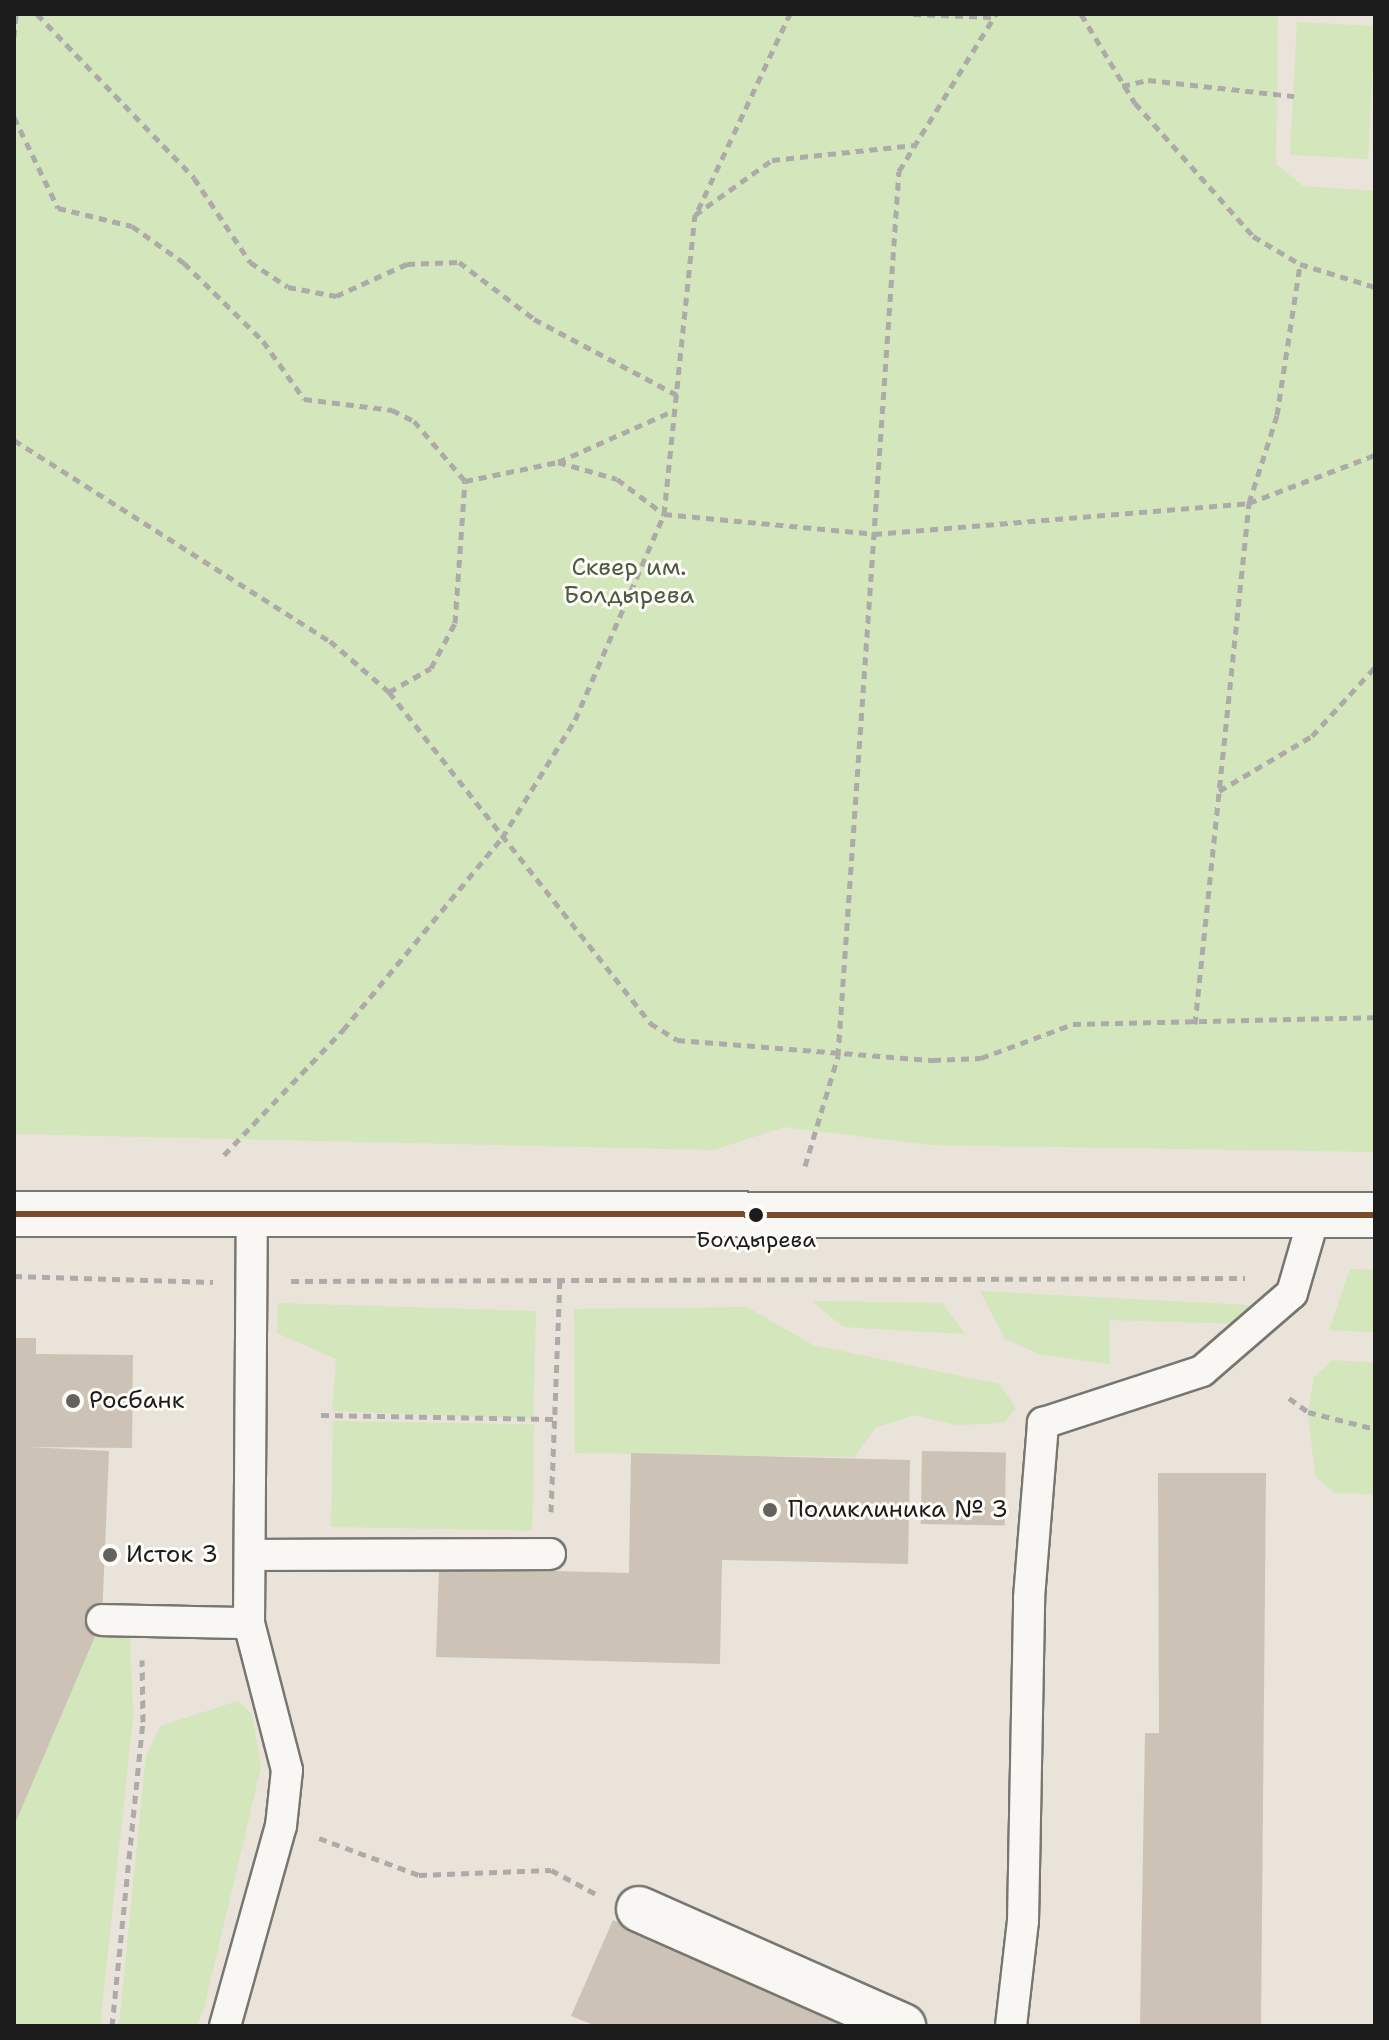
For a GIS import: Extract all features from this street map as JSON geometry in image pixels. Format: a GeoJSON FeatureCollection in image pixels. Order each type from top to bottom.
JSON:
{"type":"FeatureCollection","features":[{"type":"Feature","properties":{"kind":"street"},"geometry":{"type":"LineString","coordinates":[[14,1214],[252,1219],[1375,1215]]}},
{"type":"Feature","properties":{"kind":"street"},"geometry":{"type":"LineString","coordinates":[[639,1909],[903,2026]]}},
{"type":"Feature","properties":{"kind":"lane"},"geometry":{"type":"LineString","coordinates":[[1011,2026],[1023,1921],[1029,1598],[1043,1423],[1202,1371],[1292,1293],[1315,1214]]}},
{"type":"Feature","properties":{"kind":"lane"},"geometry":{"type":"LineString","coordinates":[[225,2026],[281,1826],[287,1770],[249,1623],[252,1219]]}},
{"type":"Feature","properties":{"kind":"lane"},"geometry":{"type":"LineString","coordinates":[[250,1555],[550,1554]]}},
{"type":"Feature","properties":{"kind":"lane"},"geometry":{"type":"LineString","coordinates":[[102,1620],[249,1623]]}},
{"type":"Feature","properties":{"kind":"path"},"geometry":{"type":"LineString","coordinates":[[14,37],[16,14]]}},
{"type":"Feature","properties":{"kind":"path"},"geometry":{"type":"LineString","coordinates":[[37,14],[194,178],[250,262],[288,287],[336,296],[407,264],[459,262],[534,319],[677,395]]}},
{"type":"Feature","properties":{"kind":"path"},"geometry":{"type":"LineString","coordinates":[[224,1155],[343,1030],[502,838],[575,720],[664,514],[695,215],[790,14]]}},
{"type":"Feature","properties":{"kind":"path"},"geometry":{"type":"LineString","coordinates":[[913,14],[995,16]]}},
{"type":"Feature","properties":{"kind":"path"},"geometry":{"type":"LineString","coordinates":[[1081,14],[1122,86],[1234,219],[1300,264],[1375,287]]}},
{"type":"Feature","properties":{"kind":"path"},"geometry":{"type":"LineString","coordinates":[[804,1167],[838,1056],[899,171],[995,16]]}},
{"type":"Feature","properties":{"kind":"path"},"geometry":{"type":"LineString","coordinates":[[1122,86],[1148,80],[1294,96]]}},
{"type":"Feature","properties":{"kind":"path"},"geometry":{"type":"LineString","coordinates":[[14,117],[58,208],[132,226],[184,263],[263,341],[304,399],[392,410],[414,421],[465,481],[455,623],[431,668],[389,692]]}},
{"type":"Feature","properties":{"kind":"path"},"geometry":{"type":"LineString","coordinates":[[695,215],[772,160],[915,145]]}},
{"type":"Feature","properties":{"kind":"path"},"geometry":{"type":"LineString","coordinates":[[1195,1024],[1249,503],[1277,415],[1300,264]]}},
{"type":"Feature","properties":{"kind":"path"},"geometry":{"type":"LineString","coordinates":[[465,481],[558,462],[675,410]]}},
{"type":"Feature","properties":{"kind":"path"},"geometry":{"type":"LineString","coordinates":[[14,440],[330,641],[389,692],[502,838],[663,1034],[704,1046],[838,1056],[981,1058],[1058,1025],[1195,1024],[1375,1017]]}},
{"type":"Feature","properties":{"kind":"path"},"geometry":{"type":"LineString","coordinates":[[558,462],[617,479],[664,514],[874,534],[1249,503],[1375,455]]}},
{"type":"Feature","properties":{"kind":"path"},"geometry":{"type":"LineString","coordinates":[[1219,791],[1312,736],[1375,667]]}},
{"type":"Feature","properties":{"kind":"path"},"geometry":{"type":"LineString","coordinates":[[14,1276],[252,1282],[560,1277],[1238,1280],[1300,1265]]}},
{"type":"Feature","properties":{"kind":"path"},"geometry":{"type":"LineString","coordinates":[[550,1554],[560,1277]]}},
{"type":"Feature","properties":{"kind":"path"},"geometry":{"type":"LineString","coordinates":[[1289,1398],[1308,1412],[1375,1429]]}},
{"type":"Feature","properties":{"kind":"path"},"geometry":{"type":"LineString","coordinates":[[321,1415],[553,1419]]}},
{"type":"Feature","properties":{"kind":"path"},"geometry":{"type":"LineString","coordinates":[[112,2026],[143,1722],[142,1623]]}},
{"type":"Feature","properties":{"kind":"path"},"geometry":{"type":"LineString","coordinates":[[281,1826],[419,1875],[551,1870],[639,1909]]}},
{"type":"Feature","properties":{"kind":"green space","name":"Сквер им. Болдырева"},"geometry":{"type":"Polygon","coordinates":[[[14,14],[1278,14],[1276,164],[1303,186],[1375,191],[1375,1152],[930,1145],[784,1127],[714,1150],[14,1134],[14,14]]]}},
{"type":"Feature","properties":{"kind":"green space"},"geometry":{"type":"Polygon","coordinates":[[[1297,22],[1375,26],[1368,159],[1290,155],[1297,22]]]}},
{"type":"Feature","properties":{"kind":"green space"},"geometry":{"type":"Polygon","coordinates":[[[1350,1269],[1375,1270],[1375,1332],[1329,1330],[1350,1269]]]}},
{"type":"Feature","properties":{"kind":"green space"},"geometry":{"type":"Polygon","coordinates":[[[980,1291],[1248,1305],[1245,1324],[1109,1320],[1110,1364],[1042,1355],[1005,1339],[980,1291]]]}},
{"type":"Feature","properties":{"kind":"green space"},"geometry":{"type":"Polygon","coordinates":[[[812,1301],[942,1303],[965,1334],[843,1327],[812,1301]]]}},
{"type":"Feature","properties":{"kind":"green space"},"geometry":{"type":"Polygon","coordinates":[[[278,1303],[536,1311],[533,1419],[332,1411],[336,1359],[277,1333],[278,1303]]]}},
{"type":"Feature","properties":{"kind":"green space"},"geometry":{"type":"Polygon","coordinates":[[[747,1307],[813,1345],[999,1384],[1016,1408],[1004,1423],[956,1425],[914,1415],[875,1428],[855,1457],[575,1453],[574,1309],[747,1307]]]}},
{"type":"Feature","properties":{"kind":"green space"},"geometry":{"type":"Polygon","coordinates":[[[1333,1360],[1375,1363],[1375,1494],[1334,1493],[1315,1476],[1308,1412],[1314,1377],[1333,1360]]]}},
{"type":"Feature","properties":{"kind":"green space"},"geometry":{"type":"Polygon","coordinates":[[[333,1421],[534,1425],[532,1530],[331,1527],[333,1421]]]}},
{"type":"Feature","properties":{"kind":"green space"},"geometry":{"type":"Polygon","coordinates":[[[95,1636],[130,1638],[133,1718],[100,2026],[14,2026],[14,1822],[95,1636]]]}},
{"type":"Feature","properties":{"kind":"green space"},"geometry":{"type":"Polygon","coordinates":[[[238,1701],[252,1714],[261,1767],[204,2008],[197,2026],[119,2026],[146,1756],[160,1726],[238,1701]]]}},
{"type":"Feature","properties":{"kind":"building"},"geometry":{"type":"Polygon","coordinates":[[[14,1338],[36,1338],[36,1354],[133,1355],[132,1448],[28,1447],[109,1451],[102,1620],[14,1826],[14,1338]]]}},
{"type":"Feature","properties":{"kind":"building","name":"Поликлиника № 3"},"geometry":{"type":"Polygon","coordinates":[[[922,1451],[1006,1452],[1005,1525],[921,1524],[922,1451]]]}},
{"type":"Feature","properties":{"kind":"building","name":"Поликлиника № 3"},"geometry":{"type":"Polygon","coordinates":[[[631,1453],[910,1460],[908,1564],[722,1560],[720,1664],[436,1657],[439,1568],[629,1573],[631,1453]]]}},
{"type":"Feature","properties":{"kind":"building"},"geometry":{"type":"Polygon","coordinates":[[[1158,1473],[1266,1473],[1261,2026],[1140,2026],[1145,1733],[1159,1733],[1158,1473]]]}},
{"type":"Feature","properties":{"kind":"building"},"geometry":{"type":"Polygon","coordinates":[[[613,1920],[858,2026],[596,2026],[571,2016],[613,1920]]]}},
{"type":"Feature","properties":{"kind":"transit line"},"geometry":{"type":"LineString","coordinates":[[14,1214],[1375,1215]]}},
{"type":"Feature","properties":{"kind":"place","name":"Болдырева"},"geometry":{"type":"Point","coordinates":[756,1215]}},
{"type":"Feature","properties":{"kind":"place","name":"Росбанк"},"geometry":{"type":"Point","coordinates":[73,1401]}},
{"type":"Feature","properties":{"kind":"place","name":"Поликлиника № 3"},"geometry":{"type":"Point","coordinates":[770,1510]}},
{"type":"Feature","properties":{"kind":"place","name":"Исток 3"},"geometry":{"type":"Point","coordinates":[110,1555]}}]}
